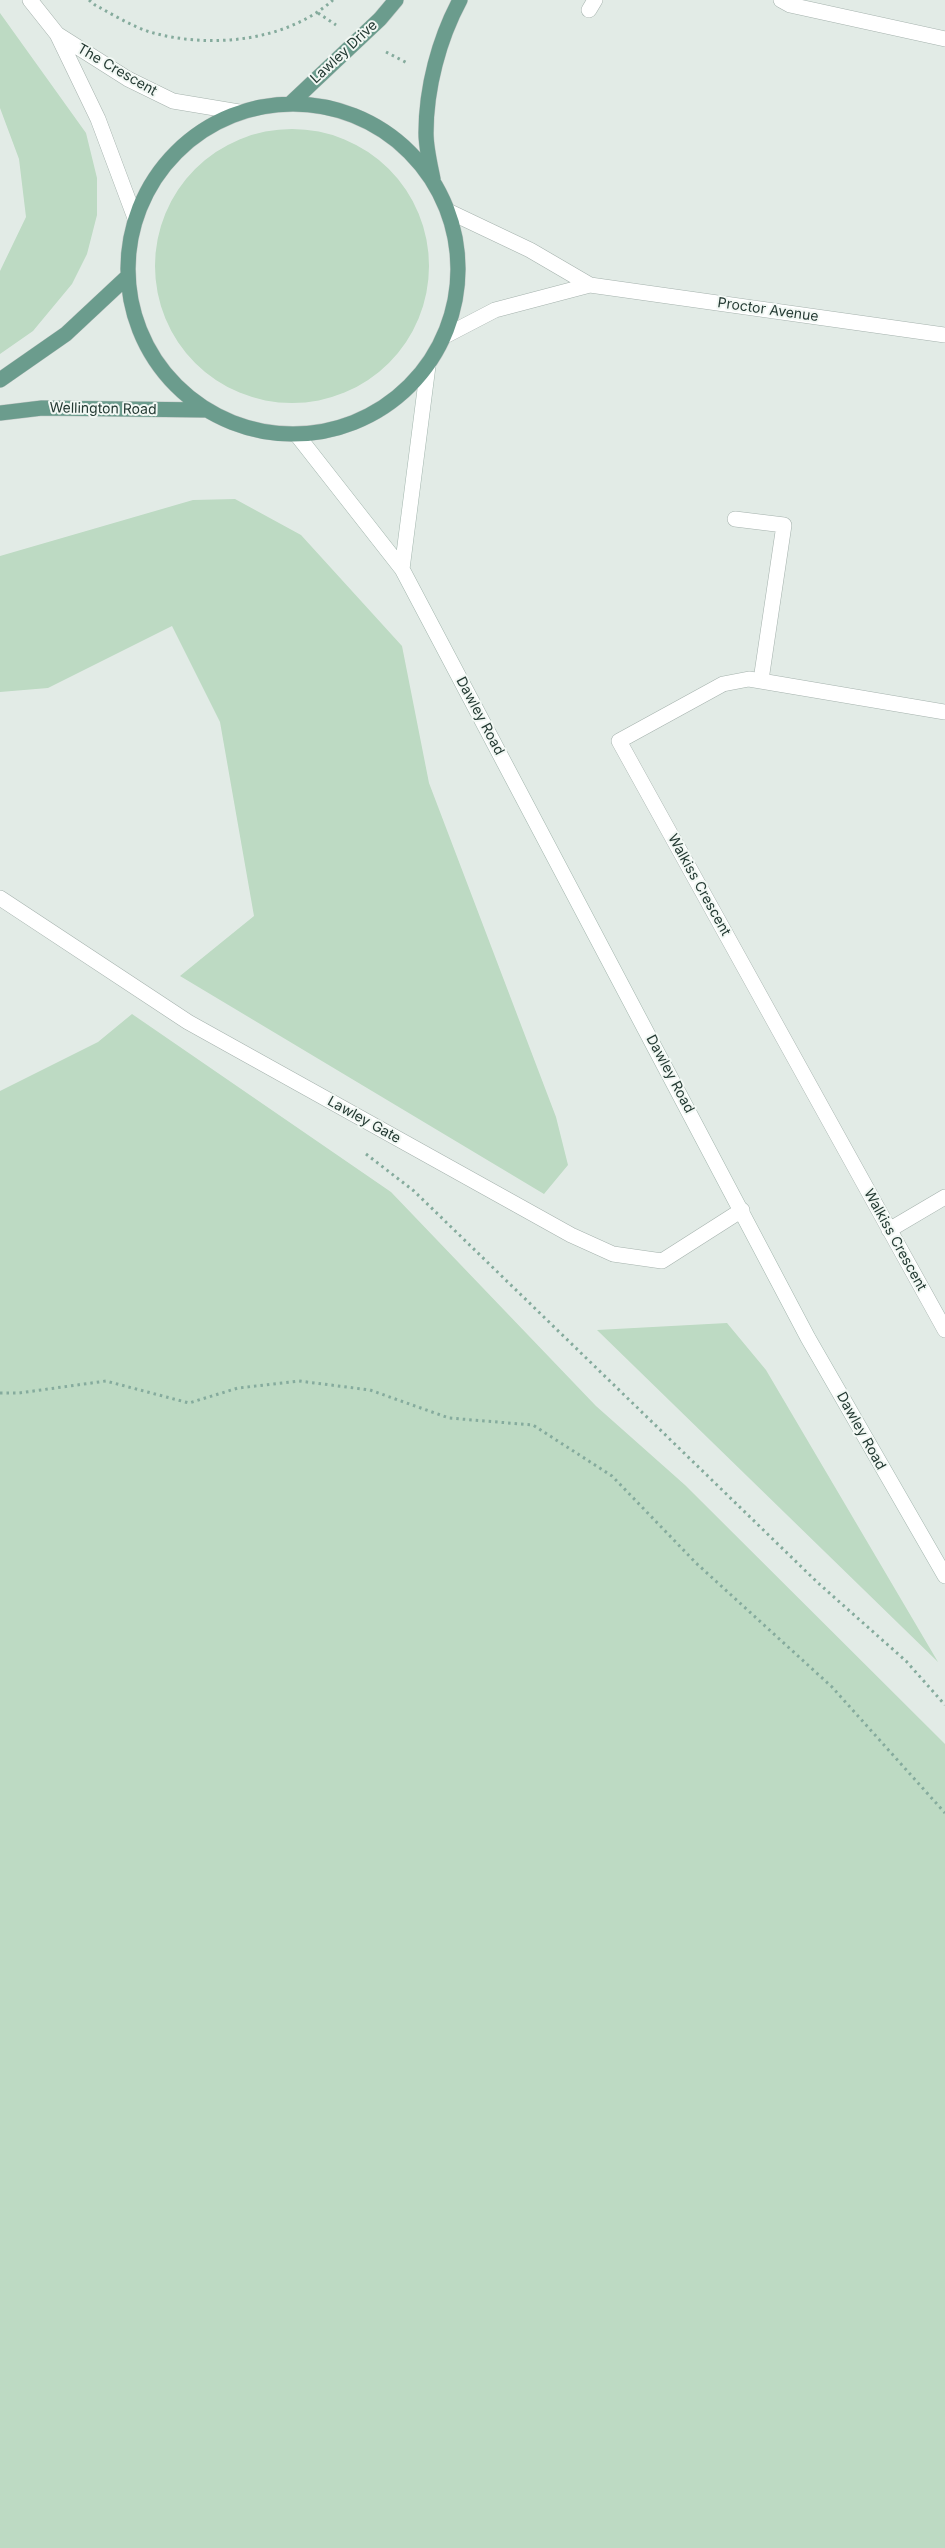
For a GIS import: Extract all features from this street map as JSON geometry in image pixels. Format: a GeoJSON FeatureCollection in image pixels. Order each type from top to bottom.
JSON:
{"type":"FeatureCollection","features":[{"type":"Feature","properties":{"kind":"main road","name":"Lawley Drive"},"geometry":{"type":"LineString","coordinates":[[291,103],[380,19],[396,0]]}},
{"type":"Feature","properties":{"kind":"main road"},"geometry":{"type":"LineString","coordinates":[[432,179],[426,134],[432,74],[454,11],[460,0]]}},
{"type":"Feature","properties":{"kind":"main road"},"geometry":{"type":"LineString","coordinates":[[291,103],[346,112],[395,138],[432,179],[450,212],[457,245],[458,291],[445,336],[428,366],[392,401],[348,425],[297,435],[250,429],[206,410],[174,385],[150,353],[134,316],[127,277],[128,247],[135,218],[150,183],[174,152],[204,129],[239,112],[291,103]]}},
{"type":"Feature","properties":{"kind":"main road"},"geometry":{"type":"LineString","coordinates":[[0,380],[66,334],[127,277]]}},
{"type":"Feature","properties":{"kind":"main road","name":"Wellington Road"},"geometry":{"type":"LineString","coordinates":[[0,413],[42,408],[206,410]]}},
{"type":"Feature","properties":{"kind":"street","name":"The Crescent"},"geometry":{"type":"LineString","coordinates":[[30,0],[57,34],[98,119],[135,218]]}},
{"type":"Feature","properties":{"kind":"street"},"geometry":{"type":"LineString","coordinates":[[781,0],[790,5],[945,39]]}},
{"type":"Feature","properties":{"kind":"street","name":"The Crescent"},"geometry":{"type":"LineString","coordinates":[[57,34],[128,80],[173,101],[239,112]]}},
{"type":"Feature","properties":{"kind":"street","name":"Proctor Avenue"},"geometry":{"type":"LineString","coordinates":[[450,212],[530,250],[590,284],[945,335]]}},
{"type":"Feature","properties":{"kind":"street","name":"Proctor Avenue"},"geometry":{"type":"LineString","coordinates":[[445,336],[496,310],[590,284]]}},
{"type":"Feature","properties":{"kind":"street"},"geometry":{"type":"LineString","coordinates":[[402,569],[428,366]]}},
{"type":"Feature","properties":{"kind":"street","name":"Dawley Road"},"geometry":{"type":"LineString","coordinates":[[297,435],[402,569],[808,1338],[945,1576]]}},
{"type":"Feature","properties":{"kind":"street"},"geometry":{"type":"LineString","coordinates":[[735,519],[784,526],[761,680]]}},
{"type":"Feature","properties":{"kind":"street","name":"Walkiss Crescent"},"geometry":{"type":"LineString","coordinates":[[945,712],[749,679],[723,684],[619,741],[945,1330]]}},
{"type":"Feature","properties":{"kind":"street","name":"Lawley Gate"},"geometry":{"type":"LineString","coordinates":[[0,898],[188,1022],[571,1235],[613,1254],[662,1261],[742,1210]]}},
{"type":"Feature","properties":{"kind":"street"},"geometry":{"type":"LineString","coordinates":[[889,1230],[945,1197]]}},
{"type":"Feature","properties":{"kind":"path"},"geometry":{"type":"LineString","coordinates":[[89,0],[94,5],[149,32],[193,40],[236,40],[266,33],[318,13],[333,0]]}},
{"type":"Feature","properties":{"kind":"path"},"geometry":{"type":"LineString","coordinates":[[362,1152],[414,1191],[817,1582],[906,1661],[945,1704]]}},
{"type":"Feature","properties":{"kind":"path"},"geometry":{"type":"LineString","coordinates":[[0,1393],[19,1393],[106,1381],[189,1403],[238,1388],[299,1381],[370,1390],[449,1418],[533,1425],[612,1476],[696,1562],[832,1687],[945,1812]]}},
{"type":"Feature","properties":{"kind":"green space"},"geometry":{"type":"Polygon","coordinates":[[[0,13],[86,133],[97,178],[97,215],[87,254],[72,284],[33,331],[0,354],[0,271],[26,217],[19,159],[0,108],[0,13]]]}},
{"type":"Feature","properties":{"kind":"green space"},"geometry":{"type":"Polygon","coordinates":[[[279,129],[305,129],[332,134],[345,139],[368,152],[389,169],[406,190],[419,213],[427,239],[429,266],[427,293],[419,319],[406,342],[389,363],[357,387],[332,398],[305,403],[279,403],[252,398],[227,387],[205,372],[186,353],[171,331],[160,306],[155,279],[155,253],[160,226],[171,201],[186,179],[205,160],[227,145],[252,134],[279,129]]]}},
{"type":"Feature","properties":{"kind":"green space"},"geometry":{"type":"Polygon","coordinates":[[[235,499],[301,535],[402,646],[429,783],[556,1117],[568,1165],[544,1194],[180,976],[254,916],[220,722],[172,626],[48,688],[0,692],[0,556],[193,500],[235,499]]]}},
{"type":"Feature","properties":{"kind":"green space"},"geometry":{"type":"Polygon","coordinates":[[[132,1014],[391,1192],[596,1406],[685,1485],[945,1744],[945,2548],[0,2548],[0,1091],[98,1042],[132,1014]]]}},
{"type":"Feature","properties":{"kind":"green space"},"geometry":{"type":"Polygon","coordinates":[[[727,1323],[766,1370],[938,1662],[597,1330],[727,1323]]]}}]}
